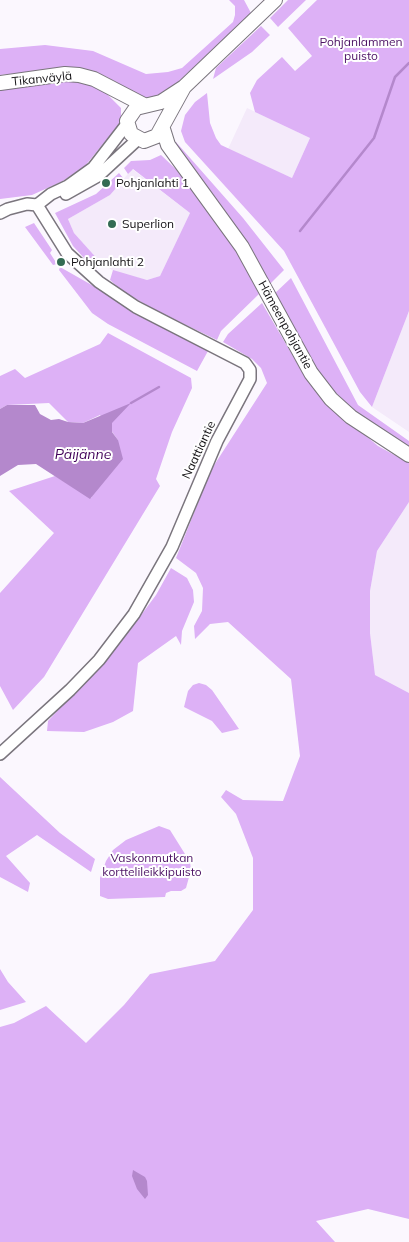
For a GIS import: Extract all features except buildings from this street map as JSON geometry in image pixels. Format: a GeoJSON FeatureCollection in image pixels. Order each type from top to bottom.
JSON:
{"type":"FeatureCollection","features":[{"type":"Feature","properties":{"kind":"main road"},"geometry":{"type":"LineString","coordinates":[[127,122],[136,108],[161,102],[184,87],[276,0]]}},
{"type":"Feature","properties":{"kind":"main road","name":"Tikanväylä"},"geometry":{"type":"LineString","coordinates":[[0,83],[66,74],[87,77],[146,105]]}},
{"type":"Feature","properties":{"kind":"main road"},"geometry":{"type":"LineString","coordinates":[[111,87],[125,106],[131,134],[142,140],[156,137],[164,126],[184,87]]}},
{"type":"Feature","properties":{"kind":"main road"},"geometry":{"type":"LineString","coordinates":[[146,105],[159,112],[164,126]]}},
{"type":"Feature","properties":{"kind":"main road","name":"Hämeenpohjantie"},"geometry":{"type":"LineString","coordinates":[[164,126],[168,146],[242,247],[311,373],[331,399],[351,417],[409,455]]}},
{"type":"Feature","properties":{"kind":"main road","name":"Hämeenpohjantie"},"geometry":{"type":"LineString","coordinates":[[142,140],[188,171]]}},
{"type":"Feature","properties":{"kind":"street"},"geometry":{"type":"LineString","coordinates":[[0,213],[27,204],[36,206],[48,199],[51,194],[68,186],[93,168],[127,122]]}},
{"type":"Feature","properties":{"kind":"street"},"geometry":{"type":"LineString","coordinates":[[48,199],[54,200],[79,188],[98,176],[142,140]]}},
{"type":"Feature","properties":{"kind":"street","name":"Naattiantie"},"geometry":{"type":"LineString","coordinates":[[0,754],[70,690],[99,660],[134,614],[172,547],[217,441],[250,378],[250,370],[245,363],[136,307],[99,282],[67,252],[36,206]]}},
{"type":"Feature","properties":{"kind":"shaded area"},"geometry":{"type":"Polygon","coordinates":[[[247,108],[310,138],[292,178],[228,149],[247,108]]]}},
{"type":"Feature","properties":{"kind":"shaded area"},"geometry":{"type":"Polygon","coordinates":[[[132,169],[190,213],[160,276],[147,280],[115,272],[101,263],[74,233],[68,219],[110,195],[132,169]]]}},
{"type":"Feature","properties":{"kind":"shaded area"},"geometry":{"type":"Polygon","coordinates":[[[409,311],[409,432],[372,407],[409,311]]]}},
{"type":"Feature","properties":{"kind":"shaded area"},"geometry":{"type":"Polygon","coordinates":[[[409,502],[409,693],[375,675],[370,633],[370,591],[377,551],[409,502]]]}},
{"type":"Feature","properties":{"kind":"green space"},"geometry":{"type":"Polygon","coordinates":[[[229,0],[244,0],[251,13],[160,99],[148,100],[105,76],[76,67],[0,75],[0,49],[45,45],[93,51],[146,74],[168,72],[182,68],[233,22],[235,6],[229,0]]]}},
{"type":"Feature","properties":{"kind":"green space"},"geometry":{"type":"Polygon","coordinates":[[[288,0],[306,0],[278,27],[270,18],[288,0]]]}},
{"type":"Feature","properties":{"kind":"green space","name":"Pohjanlammen puisto"},"geometry":{"type":"Polygon","coordinates":[[[317,0],[409,0],[409,311],[372,407],[360,392],[284,251],[185,142],[181,131],[185,115],[195,102],[207,93],[210,123],[221,145],[292,178],[310,138],[255,112],[250,93],[257,80],[282,57],[295,71],[312,56],[288,28],[317,0]]]}},
{"type":"Feature","properties":{"kind":"green space"},"geometry":{"type":"Polygon","coordinates":[[[261,26],[270,35],[252,52],[213,79],[216,68],[261,26]]]}},
{"type":"Feature","properties":{"kind":"green space"},"geometry":{"type":"Polygon","coordinates":[[[67,80],[93,85],[106,93],[121,108],[121,122],[85,166],[63,181],[32,195],[0,199],[0,88],[16,88],[67,80]]]}},
{"type":"Feature","properties":{"kind":"green space"},"geometry":{"type":"Polygon","coordinates":[[[176,142],[243,218],[284,270],[268,286],[173,146],[176,142]]]}},
{"type":"Feature","properties":{"kind":"green space"},"geometry":{"type":"Polygon","coordinates":[[[161,155],[183,176],[235,248],[259,294],[221,331],[217,340],[155,310],[121,290],[110,280],[113,270],[147,280],[160,276],[190,213],[133,169],[128,174],[124,168],[131,161],[150,160],[161,155]]]}},
{"type":"Feature","properties":{"kind":"green space"},"geometry":{"type":"Polygon","coordinates":[[[119,173],[124,179],[110,195],[68,219],[74,233],[101,263],[95,270],[73,246],[55,213],[96,194],[119,173]]]}},
{"type":"Feature","properties":{"kind":"green space"},"geometry":{"type":"Polygon","coordinates":[[[34,223],[52,250],[50,253],[57,264],[53,265],[25,227],[34,223]]]}},
{"type":"Feature","properties":{"kind":"green space"},"geometry":{"type":"Polygon","coordinates":[[[60,267],[208,351],[197,371],[108,324],[92,313],[59,270],[60,267]]]}},
{"type":"Feature","properties":{"kind":"green space"},"geometry":{"type":"Polygon","coordinates":[[[291,278],[358,405],[409,441],[409,449],[360,418],[317,373],[273,295],[291,278]]]}},
{"type":"Feature","properties":{"kind":"green space"},"geometry":{"type":"Polygon","coordinates":[[[262,303],[304,375],[326,402],[378,446],[409,463],[409,502],[377,551],[370,591],[370,633],[375,675],[409,693],[409,1219],[368,1209],[316,1221],[335,1242],[0,1242],[0,1027],[14,1023],[46,1006],[86,1043],[124,1005],[150,974],[215,961],[253,910],[253,858],[236,814],[221,797],[226,790],[243,800],[283,801],[300,756],[291,679],[228,622],[210,624],[195,639],[194,626],[202,611],[203,588],[196,573],[176,558],[211,470],[267,383],[261,368],[252,359],[223,342],[228,334],[262,303]]]}},
{"type":"Feature","properties":{"kind":"green space"},"geometry":{"type":"Polygon","coordinates":[[[108,333],[191,378],[192,388],[172,432],[156,479],[160,486],[44,677],[13,710],[0,686],[0,593],[54,533],[9,491],[55,476],[91,498],[118,440],[100,415],[83,423],[68,422],[49,403],[7,405],[0,409],[0,376],[15,369],[25,378],[100,344],[108,333]]]}},
{"type":"Feature","properties":{"kind":"green space"},"geometry":{"type":"Polygon","coordinates":[[[171,568],[187,578],[193,590],[194,602],[182,631],[181,645],[176,636],[138,663],[133,711],[113,722],[84,732],[47,731],[48,721],[121,642],[156,595],[171,568]]]}},
{"type":"Feature","properties":{"kind":"green space"},"geometry":{"type":"Polygon","coordinates":[[[199,683],[206,685],[212,690],[239,729],[222,733],[212,721],[184,707],[188,691],[193,685],[199,683]]]}},
{"type":"Feature","properties":{"kind":"green space"},"geometry":{"type":"Polygon","coordinates":[[[0,777],[60,833],[95,859],[91,872],[37,835],[6,856],[30,883],[28,892],[0,877],[0,777]]]}},
{"type":"Feature","properties":{"kind":"green space","name":"Vaskonmutkan korttelileikkipuisto"},"geometry":{"type":"Polygon","coordinates":[[[159,826],[170,830],[190,862],[191,870],[186,888],[181,891],[166,893],[165,897],[108,899],[100,896],[100,878],[106,861],[113,850],[126,840],[159,826]]]}},
{"type":"Feature","properties":{"kind":"green space"},"geometry":{"type":"Polygon","coordinates":[[[0,969],[8,982],[26,1002],[0,1010],[0,969]]]}},
{"type":"Feature","properties":{"kind":"water","name":"Päijänne"},"geometry":{"type":"Polygon","coordinates":[[[131,403],[112,423],[112,432],[118,440],[123,459],[90,499],[36,464],[18,465],[0,476],[0,409],[7,405],[35,405],[40,414],[51,420],[59,419],[83,423],[131,403]]]}},
{"type":"Feature","properties":{"kind":"water"},"geometry":{"type":"Polygon","coordinates":[[[133,1170],[145,1177],[147,1181],[148,1195],[145,1199],[137,1189],[132,1176],[133,1170]]]}},
{"type":"Feature","properties":{"kind":"waterway"},"geometry":{"type":"LineString","coordinates":[[300,231],[374,138],[395,77],[409,63]]}},
{"type":"Feature","properties":{"kind":"waterway"},"geometry":{"type":"LineString","coordinates":[[131,403],[159,387]]}},
{"type":"Feature","properties":{"kind":"place","name":"Pohjanlahti 1"},"geometry":{"type":"Point","coordinates":[106,183]}},
{"type":"Feature","properties":{"kind":"place","name":"Superlion"},"geometry":{"type":"Point","coordinates":[112,224]}},
{"type":"Feature","properties":{"kind":"place","name":"Pohjanlahti 2"},"geometry":{"type":"Point","coordinates":[61,262]}}]}
